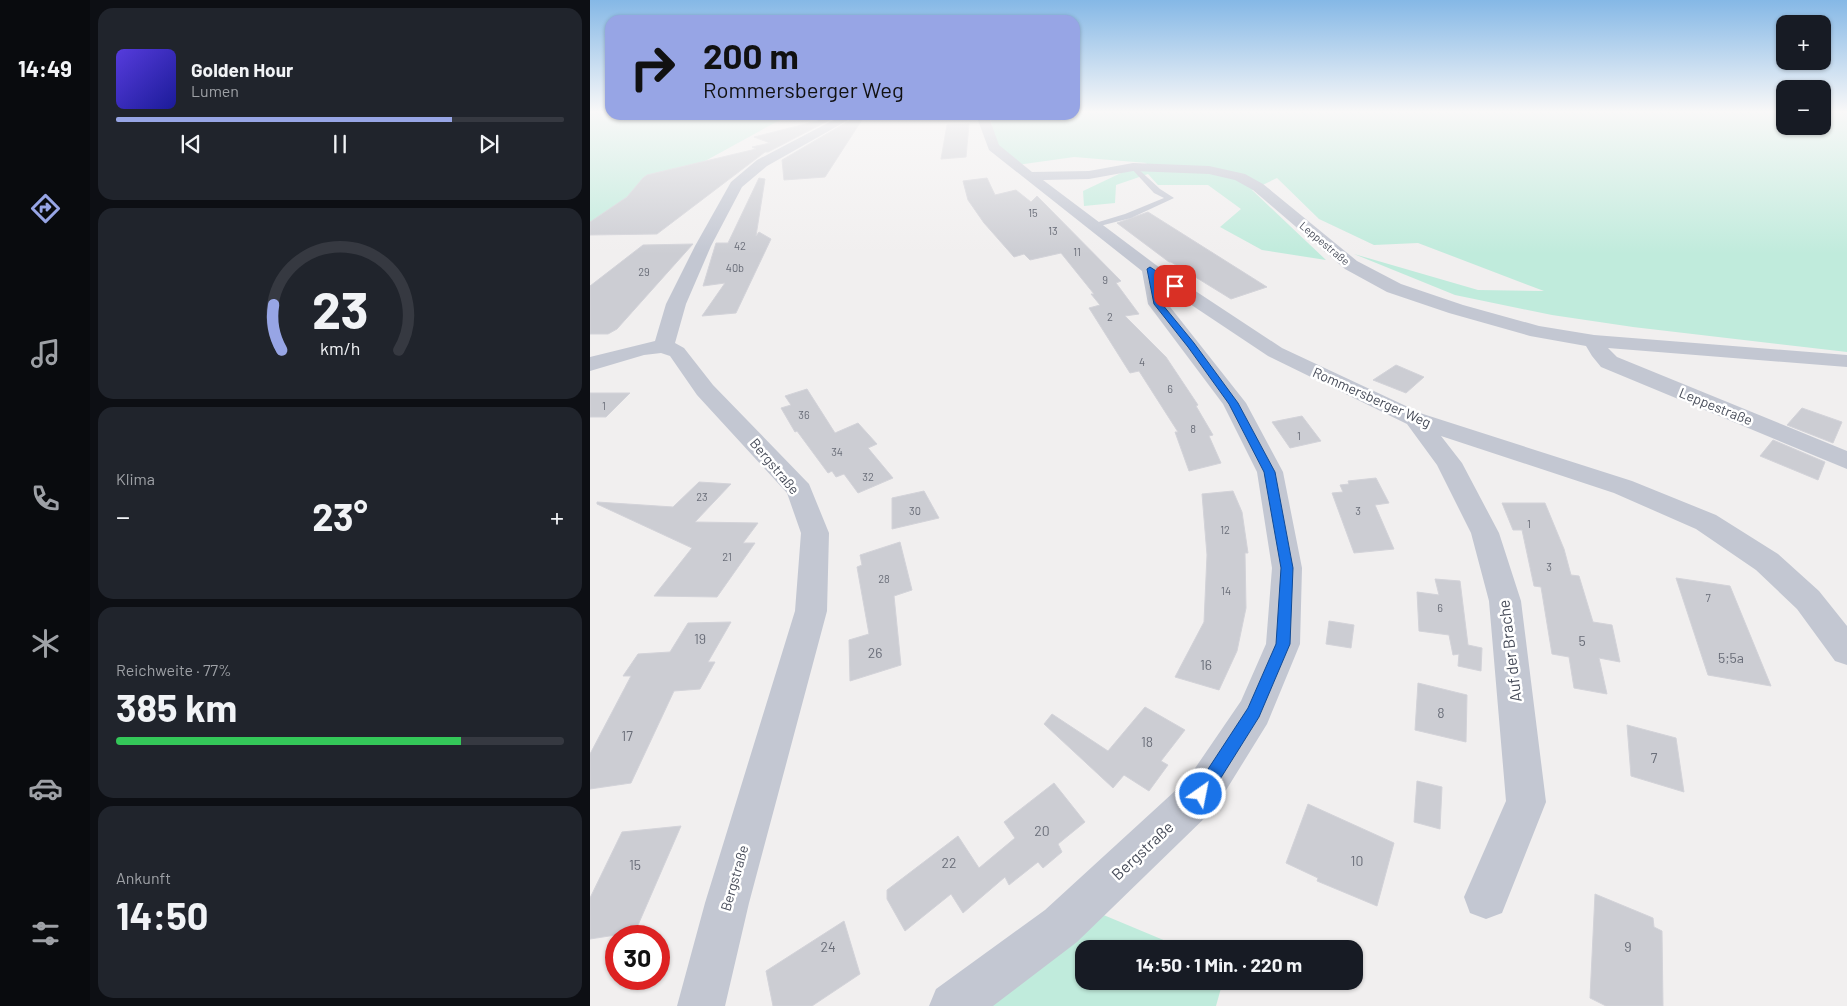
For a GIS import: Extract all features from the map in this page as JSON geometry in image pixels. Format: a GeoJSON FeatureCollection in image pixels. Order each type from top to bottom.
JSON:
{"type":"FeatureCollection","features":[{"type":"Feature","properties":{"kind":"street"},"geometry":{"type":"LineString","coordinates":[[590,364],[642,349],[664,346],[676,304],[703,246],[736,184],[769,160]]}},
{"type":"Feature","properties":{"kind":"street","name":"Rommersberger Weg"},"geometry":{"type":"LineString","coordinates":[[1009,160],[1150,269],[1275,352],[1415,419],[1623,487],[1706,522],[1774,568],[1808,600],[1847,650]]}},
{"type":"Feature","properties":{"kind":"street","name":"Leppestraße"},"geometry":{"type":"LineString","coordinates":[[1028,176],[1089,176],[1133,167],[1209,170],[1240,177],[1258,187],[1351,265],[1394,288],[1456,309],[1537,332],[1594,341],[1847,361]]}},
{"type":"Feature","properties":{"kind":"street","name":"Leppestraße"},"geometry":{"type":"LineString","coordinates":[[1056,196],[1089,176]]}},
{"type":"Feature","properties":{"kind":"street","name":"Bergstraße"},"geometry":{"type":"LineString","coordinates":[[953,1006],[1061,926],[1201,794],[1254,712],[1283,644],[1287,568],[1270,472],[1234,403],[1158,304],[1150,269]]}},
{"type":"Feature","properties":{"kind":"street","name":"Leppestraße"},"geometry":{"type":"LineString","coordinates":[[1594,341],[1599,352],[1609,362],[1847,461]]}},
{"type":"Feature","properties":{"kind":"street","name":"Bergstraße"},"geometry":{"type":"LineString","coordinates":[[664,346],[677,352],[705,390],[799,490],[815,533],[811,611],[727,903],[701,1006]]}},
{"type":"Feature","properties":{"kind":"street","name":"Auf der Brache"},"geometry":{"type":"LineString","coordinates":[[1415,419],[1449,463],[1485,533],[1505,600],[1526,802],[1486,897]]}},
{"type":"Feature","properties":{"kind":"lane"},"geometry":{"type":"LineString","coordinates":[[1095,226],[1128,216],[1170,198],[1157,191],[1133,167]]}},
{"type":"Feature","properties":{"kind":"green space"},"geometry":{"type":"Polygon","coordinates":[[[590,160],[707,160],[590,224],[590,160]]]}},
{"type":"Feature","properties":{"kind":"green space"},"geometry":{"type":"Polygon","coordinates":[[[1011,160],[1053,160],[1017,165],[1011,160]]]}},
{"type":"Feature","properties":{"kind":"green space"},"geometry":{"type":"Polygon","coordinates":[[[1110,160],[1847,160],[1847,352],[1633,327],[1552,315],[1455,295],[1354,254],[1478,290],[1544,291],[1418,243],[1374,245],[1319,219],[1277,178],[1252,190],[1326,260],[1262,250],[1220,227],[1241,209],[1208,185],[1158,185],[1148,174],[1116,185],[1115,203],[1084,206],[1083,191],[1147,163],[1110,160]]]}},
{"type":"Feature","properties":{"kind":"green space"},"geometry":{"type":"Polygon","coordinates":[[[1082,906],[1163,940],[1075,940],[1075,990],[1220,990],[1216,1006],[949,1006],[1082,906]]]}},
{"type":"Feature","properties":{"kind":"building"},"geometry":{"type":"Polygon","coordinates":[[[710,160],[755,160],[657,234],[590,235],[590,222],[627,197],[647,175],[710,160]]]}},
{"type":"Feature","properties":{"kind":"building"},"geometry":{"type":"Polygon","coordinates":[[[782,160],[836,160],[825,177],[784,180],[782,160]]]}},
{"type":"Feature","properties":{"kind":"building"},"geometry":{"type":"Polygon","coordinates":[[[759,178],[765,179],[756,236],[759,232],[771,239],[736,313],[702,316],[725,283],[703,286],[716,243],[728,243],[759,178]]]}},
{"type":"Feature","properties":{"kind":"building"},"geometry":{"type":"Polygon","coordinates":[[[987,178],[995,195],[1016,190],[1031,202],[1037,196],[1121,281],[1116,283],[1139,314],[1125,316],[1166,357],[1198,405],[1196,406],[1213,435],[1209,436],[1221,463],[1189,471],[1175,432],[1178,432],[1139,371],[1130,373],[1089,308],[1100,305],[1091,294],[1094,294],[1061,253],[1030,260],[1024,254],[1014,257],[984,223],[968,200],[963,181],[987,178]]]}},
{"type":"Feature","properties":{"kind":"building"},"geometry":{"type":"Polygon","coordinates":[[[1148,212],[1267,287],[1231,299],[1169,262],[1117,223],[1148,212]]]}},
{"type":"Feature","properties":{"kind":"building"},"geometry":{"type":"Polygon","coordinates":[[[693,244],[617,329],[608,334],[590,334],[590,286],[643,245],[693,244]]]}},
{"type":"Feature","properties":{"kind":"building"},"geometry":{"type":"Polygon","coordinates":[[[1396,365],[1424,377],[1406,393],[1373,380],[1396,365]]]}},
{"type":"Feature","properties":{"kind":"building"},"geometry":{"type":"Polygon","coordinates":[[[807,389],[835,433],[858,423],[877,444],[868,448],[893,478],[858,493],[844,474],[836,477],[832,471],[828,473],[797,431],[795,432],[781,408],[791,405],[785,396],[807,389]]]}},
{"type":"Feature","properties":{"kind":"building"},"geometry":{"type":"Polygon","coordinates":[[[590,393],[630,393],[606,417],[590,417],[590,393]]]}},
{"type":"Feature","properties":{"kind":"building"},"geometry":{"type":"Polygon","coordinates":[[[1802,408],[1842,422],[1833,443],[1787,425],[1802,408]]]}},
{"type":"Feature","properties":{"kind":"building"},"geometry":{"type":"Polygon","coordinates":[[[1302,416],[1321,441],[1290,448],[1272,422],[1302,416]]]}},
{"type":"Feature","properties":{"kind":"building"},"geometry":{"type":"Polygon","coordinates":[[[1773,440],[1825,462],[1818,480],[1760,456],[1773,440]]]}},
{"type":"Feature","properties":{"kind":"building"},"geometry":{"type":"Polygon","coordinates":[[[1376,478],[1389,503],[1375,505],[1394,549],[1354,553],[1332,493],[1343,492],[1340,485],[1349,484],[1348,481],[1376,478]]]}},
{"type":"Feature","properties":{"kind":"building"},"geometry":{"type":"Polygon","coordinates":[[[699,482],[731,484],[695,522],[758,523],[743,543],[755,543],[717,597],[654,596],[692,548],[597,504],[597,502],[673,507],[699,482]]]}},
{"type":"Feature","properties":{"kind":"building"},"geometry":{"type":"Polygon","coordinates":[[[924,491],[939,518],[892,529],[892,498],[924,491]]]}},
{"type":"Feature","properties":{"kind":"building"},"geometry":{"type":"Polygon","coordinates":[[[1233,491],[1242,512],[1248,553],[1245,553],[1246,608],[1237,651],[1219,690],[1175,677],[1204,622],[1207,555],[1202,494],[1233,491]]]}},
{"type":"Feature","properties":{"kind":"building"},"geometry":{"type":"Polygon","coordinates":[[[1502,503],[1545,503],[1564,549],[1571,575],[1579,576],[1593,622],[1612,625],[1620,662],[1599,658],[1607,694],[1574,688],[1569,657],[1552,654],[1541,587],[1534,586],[1522,530],[1513,530],[1502,503]]]}},
{"type":"Feature","properties":{"kind":"building"},"geometry":{"type":"Polygon","coordinates":[[[900,542],[912,590],[894,596],[901,665],[850,681],[849,640],[869,634],[857,567],[862,565],[860,555],[900,542]]]}},
{"type":"Feature","properties":{"kind":"building"},"geometry":{"type":"Polygon","coordinates":[[[1676,578],[1730,586],[1771,686],[1708,675],[1676,578]]]}},
{"type":"Feature","properties":{"kind":"building"},"geometry":{"type":"Polygon","coordinates":[[[1435,579],[1460,581],[1468,645],[1482,648],[1481,671],[1458,666],[1459,654],[1453,655],[1449,635],[1419,631],[1417,592],[1439,595],[1435,579]]]}},
{"type":"Feature","properties":{"kind":"building"},"geometry":{"type":"Polygon","coordinates":[[[1329,621],[1354,625],[1351,648],[1326,644],[1329,621]]]}},
{"type":"Feature","properties":{"kind":"building"},"geometry":{"type":"Polygon","coordinates":[[[731,622],[708,662],[715,662],[700,689],[674,691],[631,783],[590,789],[590,754],[631,676],[623,676],[638,654],[670,652],[688,623],[731,622]]]}},
{"type":"Feature","properties":{"kind":"building"},"geometry":{"type":"Polygon","coordinates":[[[1418,683],[1467,695],[1466,742],[1415,730],[1418,683]]]}},
{"type":"Feature","properties":{"kind":"building"},"geometry":{"type":"Polygon","coordinates":[[[1145,707],[1185,730],[1161,761],[1168,765],[1149,791],[1124,775],[1113,788],[1044,724],[1052,714],[1108,751],[1145,707]]]}},
{"type":"Feature","properties":{"kind":"building"},"geometry":{"type":"Polygon","coordinates":[[[1627,725],[1676,738],[1684,792],[1631,776],[1627,725]]]}},
{"type":"Feature","properties":{"kind":"building"},"geometry":{"type":"Polygon","coordinates":[[[1417,781],[1442,787],[1440,829],[1414,822],[1417,781]]]}},
{"type":"Feature","properties":{"kind":"building"},"geometry":{"type":"Polygon","coordinates":[[[1054,783],[1085,822],[1058,844],[1062,852],[1043,868],[1038,862],[1009,885],[1005,877],[963,913],[951,894],[905,931],[887,899],[887,890],[958,836],[979,868],[1015,838],[1004,822],[1054,783]]]}},
{"type":"Feature","properties":{"kind":"building"},"geometry":{"type":"Polygon","coordinates":[[[1308,804],[1394,843],[1377,906],[1317,881],[1318,878],[1286,863],[1308,804]]]}},
{"type":"Feature","properties":{"kind":"building"},"geometry":{"type":"Polygon","coordinates":[[[681,826],[638,925],[605,925],[605,937],[590,939],[590,898],[622,832],[681,826]]]}},
{"type":"Feature","properties":{"kind":"building"},"geometry":{"type":"Polygon","coordinates":[[[1595,894],[1653,918],[1654,927],[1662,931],[1663,1006],[1606,1006],[1590,998],[1595,894]]]}},
{"type":"Feature","properties":{"kind":"building"},"geometry":{"type":"Polygon","coordinates":[[[844,921],[860,974],[812,1006],[773,1006],[766,971],[844,921]]]}},
{"type":"Feature","properties":{"kind":"route"},"geometry":{"type":"LineString","coordinates":[[1175,286],[1150,269],[1158,304],[1234,403],[1270,472],[1287,568],[1283,644],[1254,712],[1201,794]]}}]}
